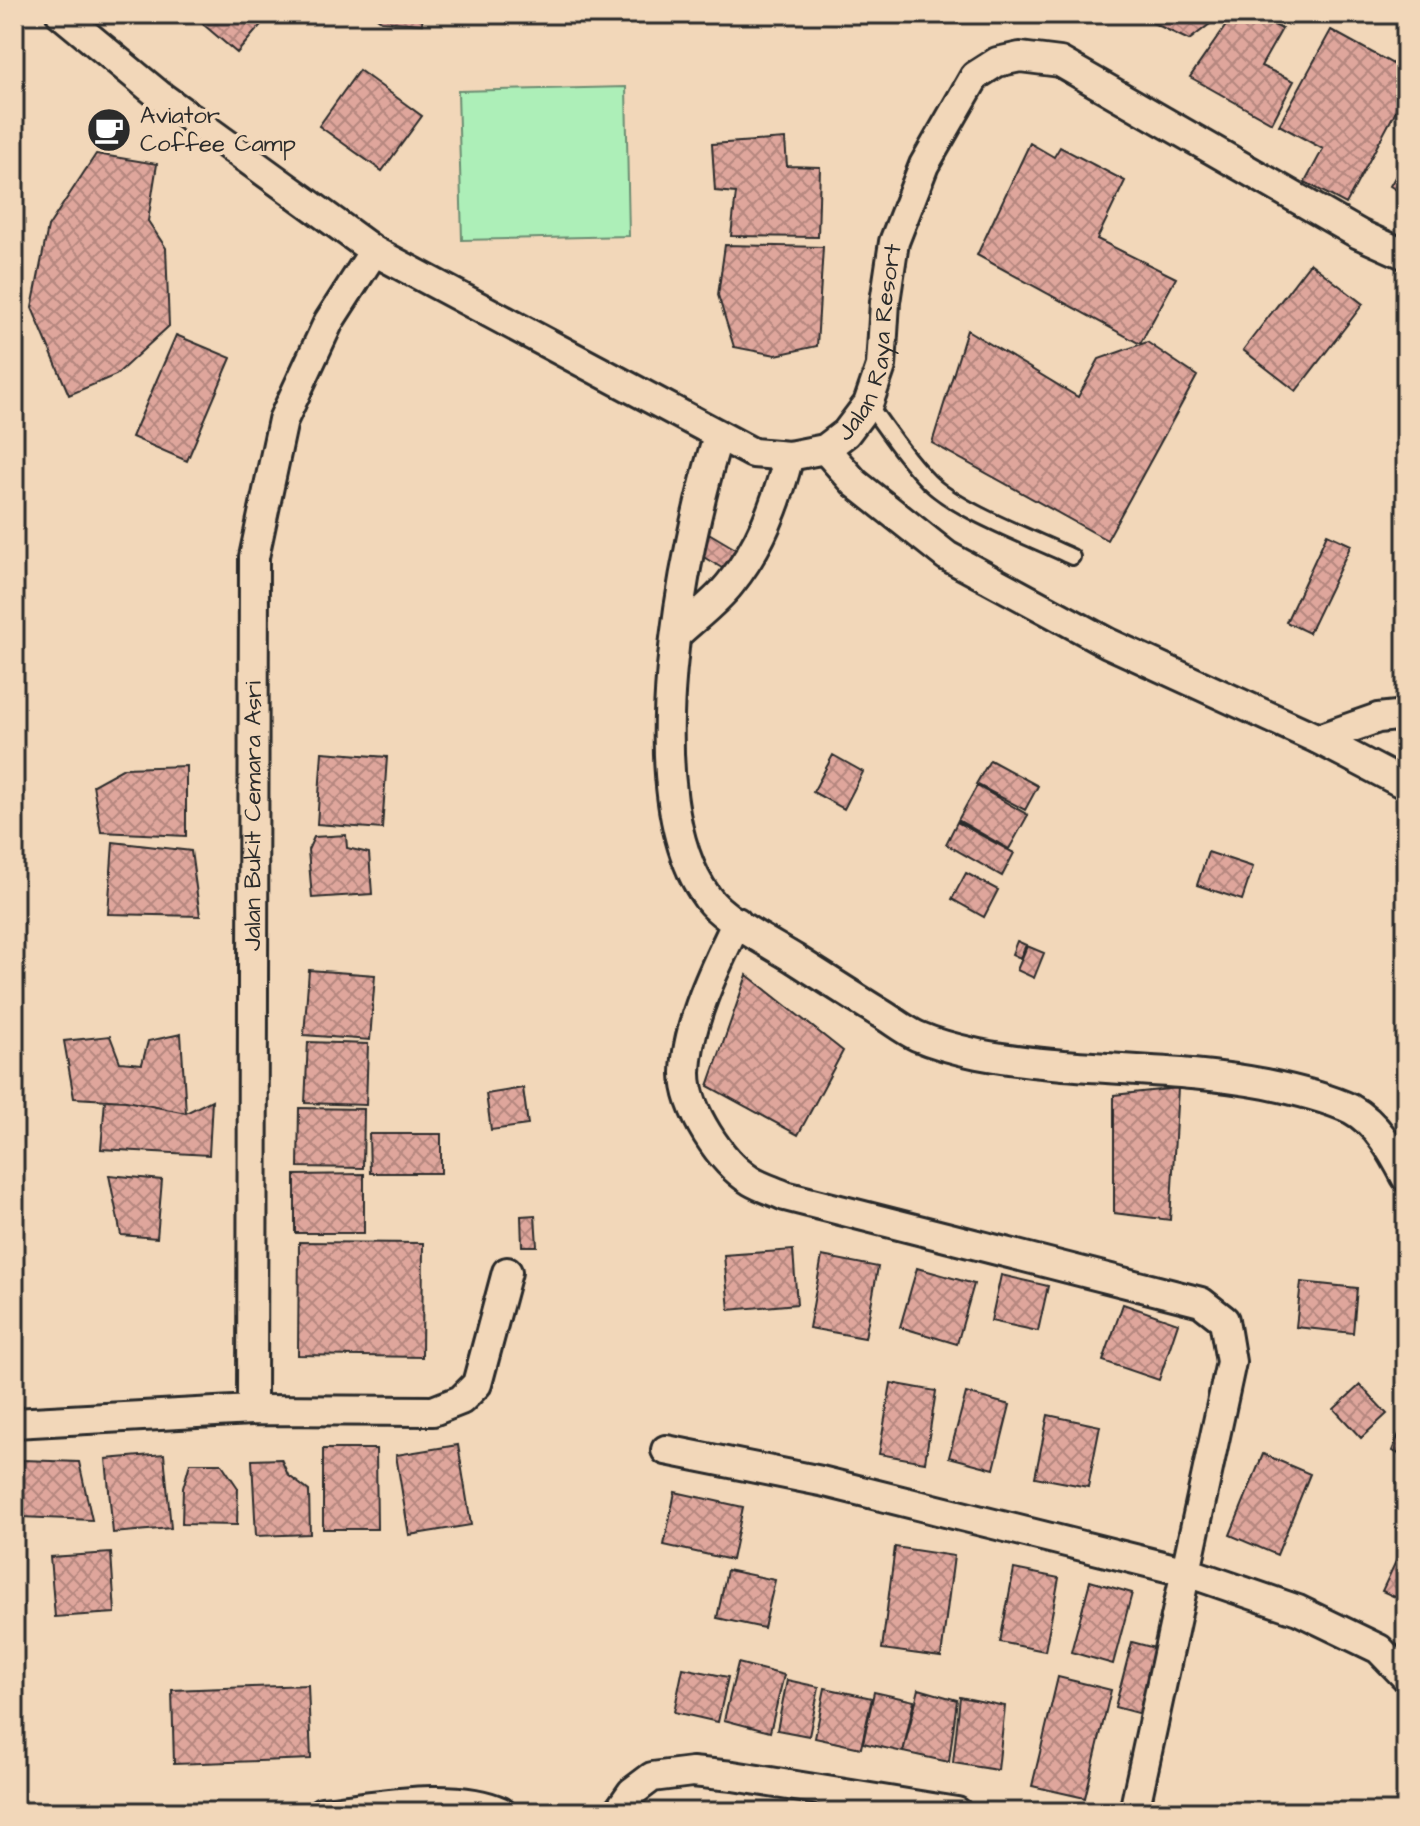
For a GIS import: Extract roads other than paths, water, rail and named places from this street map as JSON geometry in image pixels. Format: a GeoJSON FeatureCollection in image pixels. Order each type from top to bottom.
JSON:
{"type":"FeatureCollection","features":[{"type":"Feature","properties":{"kind":"street","name":"Jalan Raya Resort"},"geometry":{"type":"LineString","coordinates":[[61,14],[159,95],[374,251],[753,453],[789,456],[825,449],[846,433],[868,404],[881,366],[885,302],[894,242],[932,152],[975,76],[997,62],[1020,57],[1060,62],[1359,234],[1406,255]]}},
{"type":"Feature","properties":{"kind":"street","name":"Jalan Bukit Cemara Asri"},"geometry":{"type":"LineString","coordinates":[[252,1410],[254,557],[283,420],[329,321],[374,251]]}},
{"type":"Feature","properties":{"kind":"street"},"geometry":{"type":"LineString","coordinates":[[718,436],[697,515],[676,635],[668,734],[671,797],[688,862],[708,899],[737,922],[916,1036],[977,1054],[1080,1066],[1224,1076],[1298,1091],[1353,1110],[1388,1143],[1406,1177]]}},
{"type":"Feature","properties":{"kind":"street"},"geometry":{"type":"LineString","coordinates":[[825,449],[855,483],[947,556],[1108,643],[1318,739],[1406,785]]}},
{"type":"Feature","properties":{"kind":"street"},"geometry":{"type":"LineString","coordinates":[[676,635],[730,585],[763,536],[789,456]]}},
{"type":"Feature","properties":{"kind":"street"},"geometry":{"type":"LineString","coordinates":[[1318,739],[1378,718],[1406,715]]}},
{"type":"Feature","properties":{"kind":"street"},"geometry":{"type":"LineString","coordinates":[[737,922],[710,977],[691,1041],[686,1074],[692,1104],[705,1131],[725,1157],[751,1181],[785,1196],[1201,1302],[1224,1320],[1231,1362],[1134,1812]]}},
{"type":"Feature","properties":{"kind":"street"},"geometry":{"type":"LineString","coordinates":[[14,1423],[252,1410],[433,1411],[461,1400],[477,1384],[507,1272]]}},
{"type":"Feature","properties":{"kind":"street"},"geometry":{"type":"LineString","coordinates":[[666,1450],[821,1481],[1187,1572],[1311,1617],[1379,1649],[1406,1677]]}},
{"type":"Feature","properties":{"kind":"street"},"geometry":{"type":"LineString","coordinates":[[618,1812],[632,1792],[652,1777],[692,1772],[957,1812]]}},
{"type":"Feature","properties":{"kind":"street"},"geometry":{"type":"LineString","coordinates":[[322,1812],[448,1800],[476,1802],[501,1812]]}},
{"type":"Feature","properties":{"kind":"lane"},"geometry":{"type":"LineString","coordinates":[[868,404],[903,453],[931,484],[961,505],[1072,557]]}},
{"type":"Feature","properties":{"kind":"place","name":"Aviator Coffee Camp"},"geometry":{"type":"Point","coordinates":[109,130]}}]}
